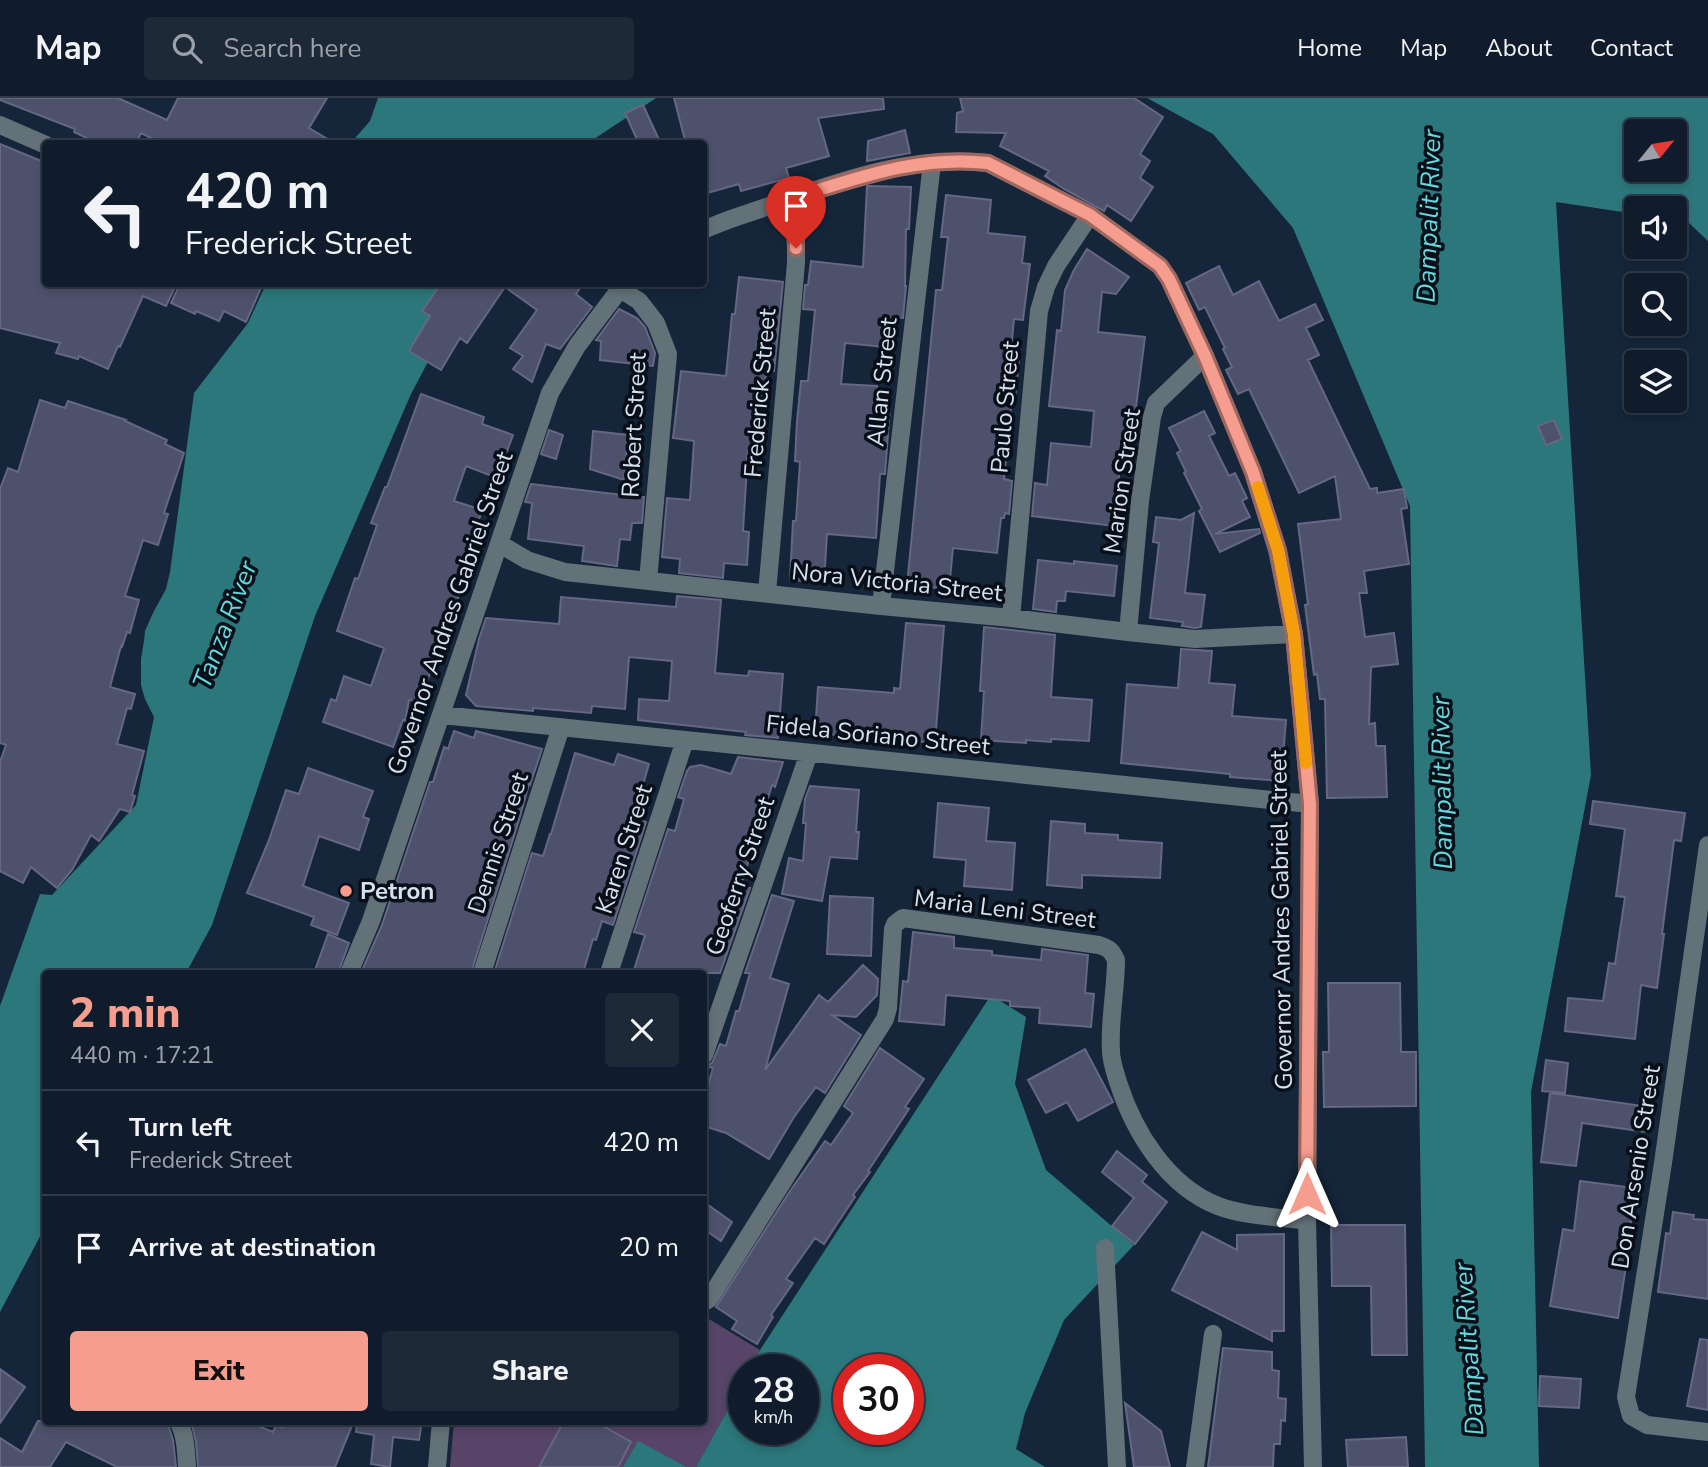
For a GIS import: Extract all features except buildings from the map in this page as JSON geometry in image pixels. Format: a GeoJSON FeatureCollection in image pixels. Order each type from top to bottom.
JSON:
{"type":"FeatureCollection","features":[{"type":"Feature","properties":{"kind":"street"},"geometry":{"type":"LineString","coordinates":[[0,125],[42,143]]}},
{"type":"Feature","properties":{"kind":"street","name":"Governor Andres Gabriel Street"},"geometry":{"type":"LineString","coordinates":[[707,229],[793,198],[876,173],[912,164],[974,161],[988,163],[1090,215],[1160,266],[1169,279],[1205,356],[1253,472],[1278,550],[1294,634],[1310,804],[1307,1221],[1312,1467]]}},
{"type":"Feature","properties":{"kind":"street","name":"Allan Street"},"geometry":{"type":"LineString","coordinates":[[881,606],[932,163]]}},
{"type":"Feature","properties":{"kind":"street","name":"Frederick Street"},"geometry":{"type":"LineString","coordinates":[[767,593],[796,262],[793,198]]}},
{"type":"Feature","properties":{"kind":"street","name":"Paulo Street"},"geometry":{"type":"LineString","coordinates":[[1011,618],[1039,311],[1056,266],[1090,215]]}},
{"type":"Feature","properties":{"kind":"street","name":"Governor Andres Gabriel Street"},"geometry":{"type":"LineString","coordinates":[[350,970],[371,921],[550,393],[577,346],[622,287]]}},
{"type":"Feature","properties":{"kind":"street","name":"Robert Street"},"geometry":{"type":"LineString","coordinates":[[624,287],[656,323],[668,354],[648,581]]}},
{"type":"Feature","properties":{"kind":"street","name":"Marion Street"},"geometry":{"type":"LineString","coordinates":[[1128,632],[1140,501],[1154,410],[1156,403],[1205,356]]}},
{"type":"Feature","properties":{"kind":"street","name":"Nora Victoria Street"},"geometry":{"type":"LineString","coordinates":[[500,544],[527,561],[565,572],[1195,639],[1294,634]]}},
{"type":"Feature","properties":{"kind":"street","name":"Fidela Soriano Street"},"geometry":{"type":"LineString","coordinates":[[442,715],[1310,804]]}},
{"type":"Feature","properties":{"kind":"street","name":"Dennis Street"},"geometry":{"type":"LineString","coordinates":[[483,970],[561,727]]}},
{"type":"Feature","properties":{"kind":"street","name":"Karen Street"},"geometry":{"type":"LineString","coordinates":[[610,970],[685,740]]}},
{"type":"Feature","properties":{"kind":"street","name":"Geoferry Street"},"geometry":{"type":"LineString","coordinates":[[707,1046],[809,753]]}},
{"type":"Feature","properties":{"kind":"street","name":"Don Arsenio Street"},"geometry":{"type":"LineString","coordinates":[[1708,845],[1663,1163],[1626,1397],[1631,1416],[1647,1425],[1708,1432]]}},
{"type":"Feature","properties":{"kind":"street","name":"Maria Leni Street"},"geometry":{"type":"LineString","coordinates":[[707,1300],[885,1019],[893,929],[894,924],[903,918],[1108,948],[1116,960],[1111,1054],[1125,1105],[1147,1145],[1185,1186],[1211,1203],[1240,1212],[1307,1221]]}},
{"type":"Feature","properties":{"kind":"street"},"geometry":{"type":"LineString","coordinates":[[1105,1248],[1117,1467]]}},
{"type":"Feature","properties":{"kind":"street"},"geometry":{"type":"LineString","coordinates":[[1195,1467],[1213,1334]]}},
{"type":"Feature","properties":{"kind":"street"},"geometry":{"type":"LineString","coordinates":[[180,1425],[186,1446],[187,1467]]}},
{"type":"Feature","properties":{"kind":"street"},"geometry":{"type":"LineString","coordinates":[[437,1467],[441,1425]]}},
{"type":"Feature","properties":{"kind":"shaded area"},"geometry":{"type":"Polygon","coordinates":[[[707,1318],[760,1350],[758,1354],[728,1354],[728,1409],[696,1467],[687,1467],[638,1442],[623,1467],[450,1467],[454,1425],[707,1425],[707,1318]]]}},
{"type":"Feature","properties":{"kind":"water"},"geometry":{"type":"Polygon","coordinates":[[[378,98],[656,98],[593,140],[353,140],[370,121],[378,98]]]}},
{"type":"Feature","properties":{"kind":"water","name":"Dampalit River"},"geometry":{"type":"Polygon","coordinates":[[[1147,98],[1708,98],[1708,241],[1687,222],[1687,196],[1624,196],[1624,212],[1556,202],[1591,775],[1531,1092],[1539,1467],[1425,1467],[1410,506],[1293,228],[1213,134],[1147,98]]]}},
{"type":"Feature","properties":{"kind":"water","name":"Tanza River"},"geometry":{"type":"Polygon","coordinates":[[[265,287],[467,287],[411,394],[315,616],[212,925],[188,970],[42,970],[42,1233],[0,1312],[0,1006],[40,894],[52,895],[136,805],[154,717],[141,685],[141,659],[145,631],[166,589],[170,572],[194,393],[248,323],[265,287]]]}},
{"type":"Feature","properties":{"kind":"water"},"geometry":{"type":"Polygon","coordinates":[[[991,995],[1026,1017],[1015,1084],[1046,1170],[1134,1245],[1064,1320],[1025,1413],[1016,1449],[1045,1467],[696,1467],[728,1409],[728,1445],[819,1445],[819,1354],[758,1354],[991,995]]]}},
{"type":"Feature","properties":{"kind":"water"},"geometry":{"type":"Polygon","coordinates":[[[638,1441],[687,1467],[623,1467],[638,1441]]]}},
{"type":"Feature","properties":{"kind":"slow traffic"},"geometry":{"type":"LineString","coordinates":[[1258,487],[1278,550],[1294,634],[1306,763]]}},
{"type":"Feature","properties":{"kind":"place","name":"Petron"},"geometry":{"type":"Point","coordinates":[346,891]}},
{"type":"Feature","properties":{"kind":"route"},"geometry":{"type":"LineString","coordinates":[[796,248],[793,198],[912,164],[974,161],[988,163],[1090,215],[1148,256],[1160,266],[1169,279],[1205,356],[1253,472],[1278,550],[1294,634],[1310,804],[1307,1194]]}}]}
